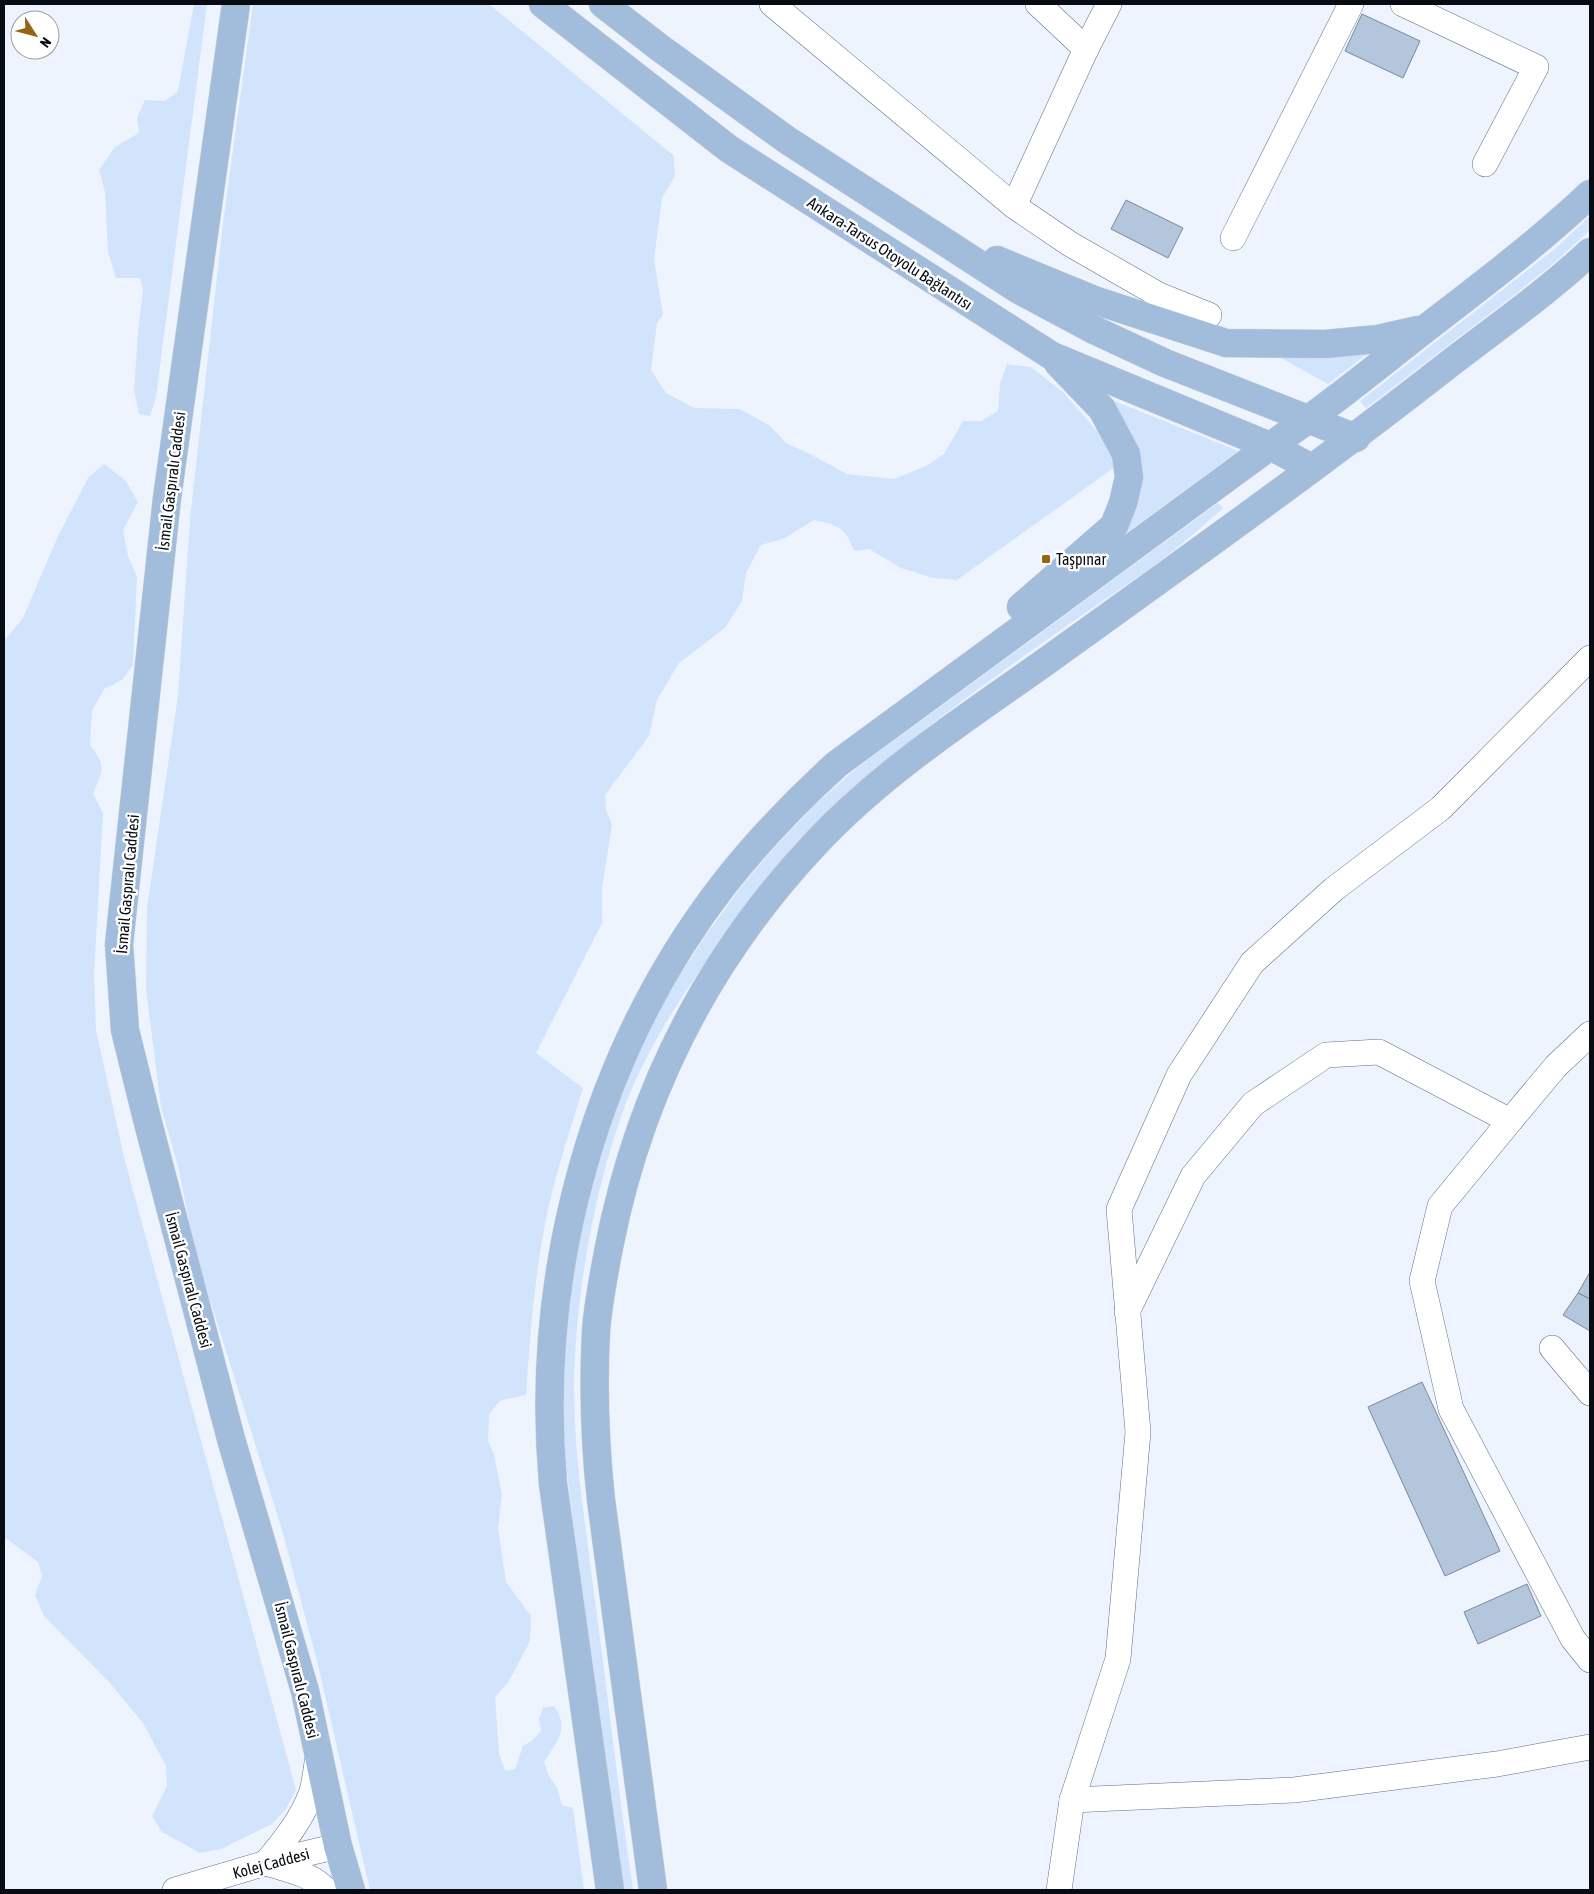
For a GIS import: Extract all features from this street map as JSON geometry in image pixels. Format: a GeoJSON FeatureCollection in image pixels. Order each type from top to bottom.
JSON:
{"type":"FeatureCollection","features":[{"type":"Feature","properties":{"kind":"main road","name":"İsmail Gaspıralı Caddesi"},"geometry":{"type":"LineString","coordinates":[[236,4],[167,498],[120,944],[125,1030],[231,1439],[304,1691],[338,1846],[351,1890]]}},
{"type":"Feature","properties":{"kind":"main road","name":"Ankara-Tarsus Otoyolu Bağlantısı"},"geometry":{"type":"LineString","coordinates":[[543,4],[729,149],[1052,356],[1270,446],[1312,468]]}},
{"type":"Feature","properties":{"kind":"main road"},"geometry":{"type":"LineString","coordinates":[[603,4],[660,48],[787,140],[1020,290],[1092,329],[1165,363],[1356,438]]}},
{"type":"Feature","properties":{"kind":"main road"},"geometry":{"type":"LineString","coordinates":[[610,1890],[551,1459],[551,1375],[553,1338],[562,1263],[573,1204],[588,1148],[624,1054],[654,993],[691,931],[723,885],[757,844],[837,764],[874,735],[1308,420],[1514,261],[1560,223],[1590,194]]}},
{"type":"Feature","properties":{"kind":"main road"},"geometry":{"type":"LineString","coordinates":[[932,234],[1094,300],[1226,343],[1325,344],[1378,339],[1427,328]]}},
{"type":"Feature","properties":{"kind":"main road"},"geometry":{"type":"LineString","coordinates":[[653,1890],[601,1500],[594,1400],[596,1327],[616,1214],[626,1175],[663,1073],[695,1006],[735,943],[764,903],[818,841],[858,802],[974,714],[1356,438],[1539,295],[1590,252]]}},
{"type":"Feature","properties":{"kind":"main road"},"geometry":{"type":"LineString","coordinates":[[874,735],[1114,526],[1123,503],[1129,477],[1126,454],[1102,409],[1052,356]]}},
{"type":"Feature","properties":{"kind":"street"},"geometry":{"type":"LineString","coordinates":[[772,4],[1014,206],[1070,244],[1159,295],[1209,315]]}},
{"type":"Feature","properties":{"kind":"street"},"geometry":{"type":"LineString","coordinates":[[1038,4],[1086,49]]}},
{"type":"Feature","properties":{"kind":"street"},"geometry":{"type":"LineString","coordinates":[[1014,206],[1086,49],[1109,4]]}},
{"type":"Feature","properties":{"kind":"street"},"geometry":{"type":"LineString","coordinates":[[1233,238],[1351,4]]}},
{"type":"Feature","properties":{"kind":"street"},"geometry":{"type":"LineString","coordinates":[[1403,4],[1536,68],[1485,164]]}},
{"type":"Feature","properties":{"kind":"street"},"geometry":{"type":"LineString","coordinates":[[1059,1890],[1072,1800],[1118,1659],[1138,1432],[1119,1209],[1179,1075],[1252,963],[1334,889],[1441,808],[1590,658]]}},
{"type":"Feature","properties":{"kind":"street"},"geometry":{"type":"LineString","coordinates":[[1590,1034],[1556,1066],[1440,1206],[1422,1281],[1451,1409],[1573,1639],[1590,1660]]}},
{"type":"Feature","properties":{"kind":"street"},"geometry":{"type":"LineString","coordinates":[[1128,1312],[1193,1176],[1253,1104],[1326,1055],[1379,1052],[1510,1121]]}},
{"type":"Feature","properties":{"kind":"street"},"geometry":{"type":"LineString","coordinates":[[1552,1348],[1590,1394]]}},
{"type":"Feature","properties":{"kind":"street"},"geometry":{"type":"LineString","coordinates":[[1072,1800],[1294,1790],[1497,1764],[1590,1746]]}},
{"type":"Feature","properties":{"kind":"street"},"geometry":{"type":"LineString","coordinates":[[318,1756],[311,1793],[304,1808],[294,1827],[266,1863],[300,1872],[326,1890]]}},
{"type":"Feature","properties":{"kind":"street","name":"Kolej Caddesi"},"geometry":{"type":"LineString","coordinates":[[175,1890],[266,1863],[338,1846]]}},
{"type":"Feature","properties":{"kind":"shaded area"},"geometry":{"type":"Polygon","coordinates":[[[194,4],[207,4],[156,397],[150,416],[139,414],[134,390],[143,289],[140,278],[116,278],[108,252],[105,192],[99,170],[115,147],[139,133],[137,118],[145,100],[165,101],[178,91],[194,4]]]}},
{"type":"Feature","properties":{"kind":"shaded area"},"geometry":{"type":"Polygon","coordinates":[[[253,4],[489,4],[674,156],[675,176],[662,198],[654,259],[663,315],[657,323],[651,370],[666,393],[694,408],[740,409],[770,426],[786,443],[847,474],[894,479],[926,466],[944,454],[963,421],[981,421],[998,411],[1000,384],[1007,364],[1031,367],[1064,393],[1110,446],[1115,467],[957,580],[933,578],[901,568],[869,549],[854,551],[848,537],[840,528],[814,520],[785,538],[761,545],[746,573],[742,601],[725,628],[679,663],[657,700],[649,736],[605,795],[606,809],[612,825],[602,888],[602,923],[536,1053],[583,1088],[557,1173],[541,1245],[535,1288],[526,1395],[502,1400],[495,1406],[489,1415],[488,1440],[494,1455],[502,1495],[498,1528],[506,1582],[531,1616],[530,1641],[509,1681],[495,1697],[499,1753],[505,1771],[515,1769],[523,1746],[533,1740],[541,1731],[539,1719],[543,1708],[554,1706],[561,1722],[560,1735],[544,1762],[548,1774],[557,1788],[562,1805],[573,1808],[584,1890],[370,1890],[318,1665],[282,1530],[196,1255],[178,1166],[161,1107],[146,989],[147,908],[178,696],[190,519],[223,223],[253,4]]]}},
{"type":"Feature","properties":{"kind":"shaded area"},"geometry":{"type":"Polygon","coordinates":[[[1590,216],[1590,230],[1554,263],[1366,408],[1360,401],[1556,248],[1590,216]]]}},
{"type":"Feature","properties":{"kind":"shaded area"},"geometry":{"type":"Polygon","coordinates":[[[1376,347],[1328,384],[1272,353],[1376,347]]]}},
{"type":"Feature","properties":{"kind":"shaded area"},"geometry":{"type":"Polygon","coordinates":[[[1107,398],[1238,451],[1103,550],[1130,520],[1107,398]]]}},
{"type":"Feature","properties":{"kind":"shaded area"},"geometry":{"type":"Polygon","coordinates":[[[104,464],[126,481],[138,502],[123,530],[128,556],[137,577],[133,665],[122,680],[104,689],[92,711],[90,745],[99,758],[102,768],[93,794],[103,813],[94,974],[96,1030],[124,1157],[296,1790],[285,1810],[272,1824],[221,1849],[200,1853],[162,1832],[152,1816],[167,1786],[166,1766],[143,1723],[109,1682],[44,1616],[35,1595],[42,1576],[38,1562],[4,1537],[4,641],[23,618],[58,536],[88,478],[104,464]]]}},
{"type":"Feature","properties":{"kind":"shaded area"},"geometry":{"type":"Polygon","coordinates":[[[1218,503],[1223,508],[1169,554],[1011,665],[926,728],[860,783],[803,836],[753,896],[696,976],[662,1029],[634,1084],[615,1136],[588,1243],[578,1317],[574,1388],[574,1413],[580,1487],[633,1890],[621,1890],[561,1421],[563,1338],[577,1235],[591,1171],[642,1040],[669,992],[706,935],[744,883],[815,805],[858,767],[1218,503]]]}},
{"type":"Feature","properties":{"kind":"building"},"geometry":{"type":"Polygon","coordinates":[[[1362,14],[1420,41],[1403,78],[1345,51],[1362,14]]]}},
{"type":"Feature","properties":{"kind":"building"},"geometry":{"type":"Polygon","coordinates":[[[1126,200],[1183,228],[1168,258],[1111,229],[1126,200]]]}},
{"type":"Feature","properties":{"kind":"building"},"geometry":{"type":"Polygon","coordinates":[[[1590,1272],[1590,1299],[1578,1293],[1590,1272]]]}},
{"type":"Feature","properties":{"kind":"building"},"geometry":{"type":"Polygon","coordinates":[[[1578,1293],[1590,1299],[1590,1331],[1563,1315],[1578,1293]]]}},
{"type":"Feature","properties":{"kind":"building"},"geometry":{"type":"Polygon","coordinates":[[[1422,1382],[1500,1551],[1445,1576],[1368,1407],[1422,1382]]]}},
{"type":"Feature","properties":{"kind":"building"},"geometry":{"type":"Polygon","coordinates":[[[1527,1584],[1541,1616],[1478,1644],[1464,1612],[1527,1584]]]}},
{"type":"Feature","properties":{"kind":"place","name":"Taşpınar"},"geometry":{"type":"Point","coordinates":[1046,559]}}]}
